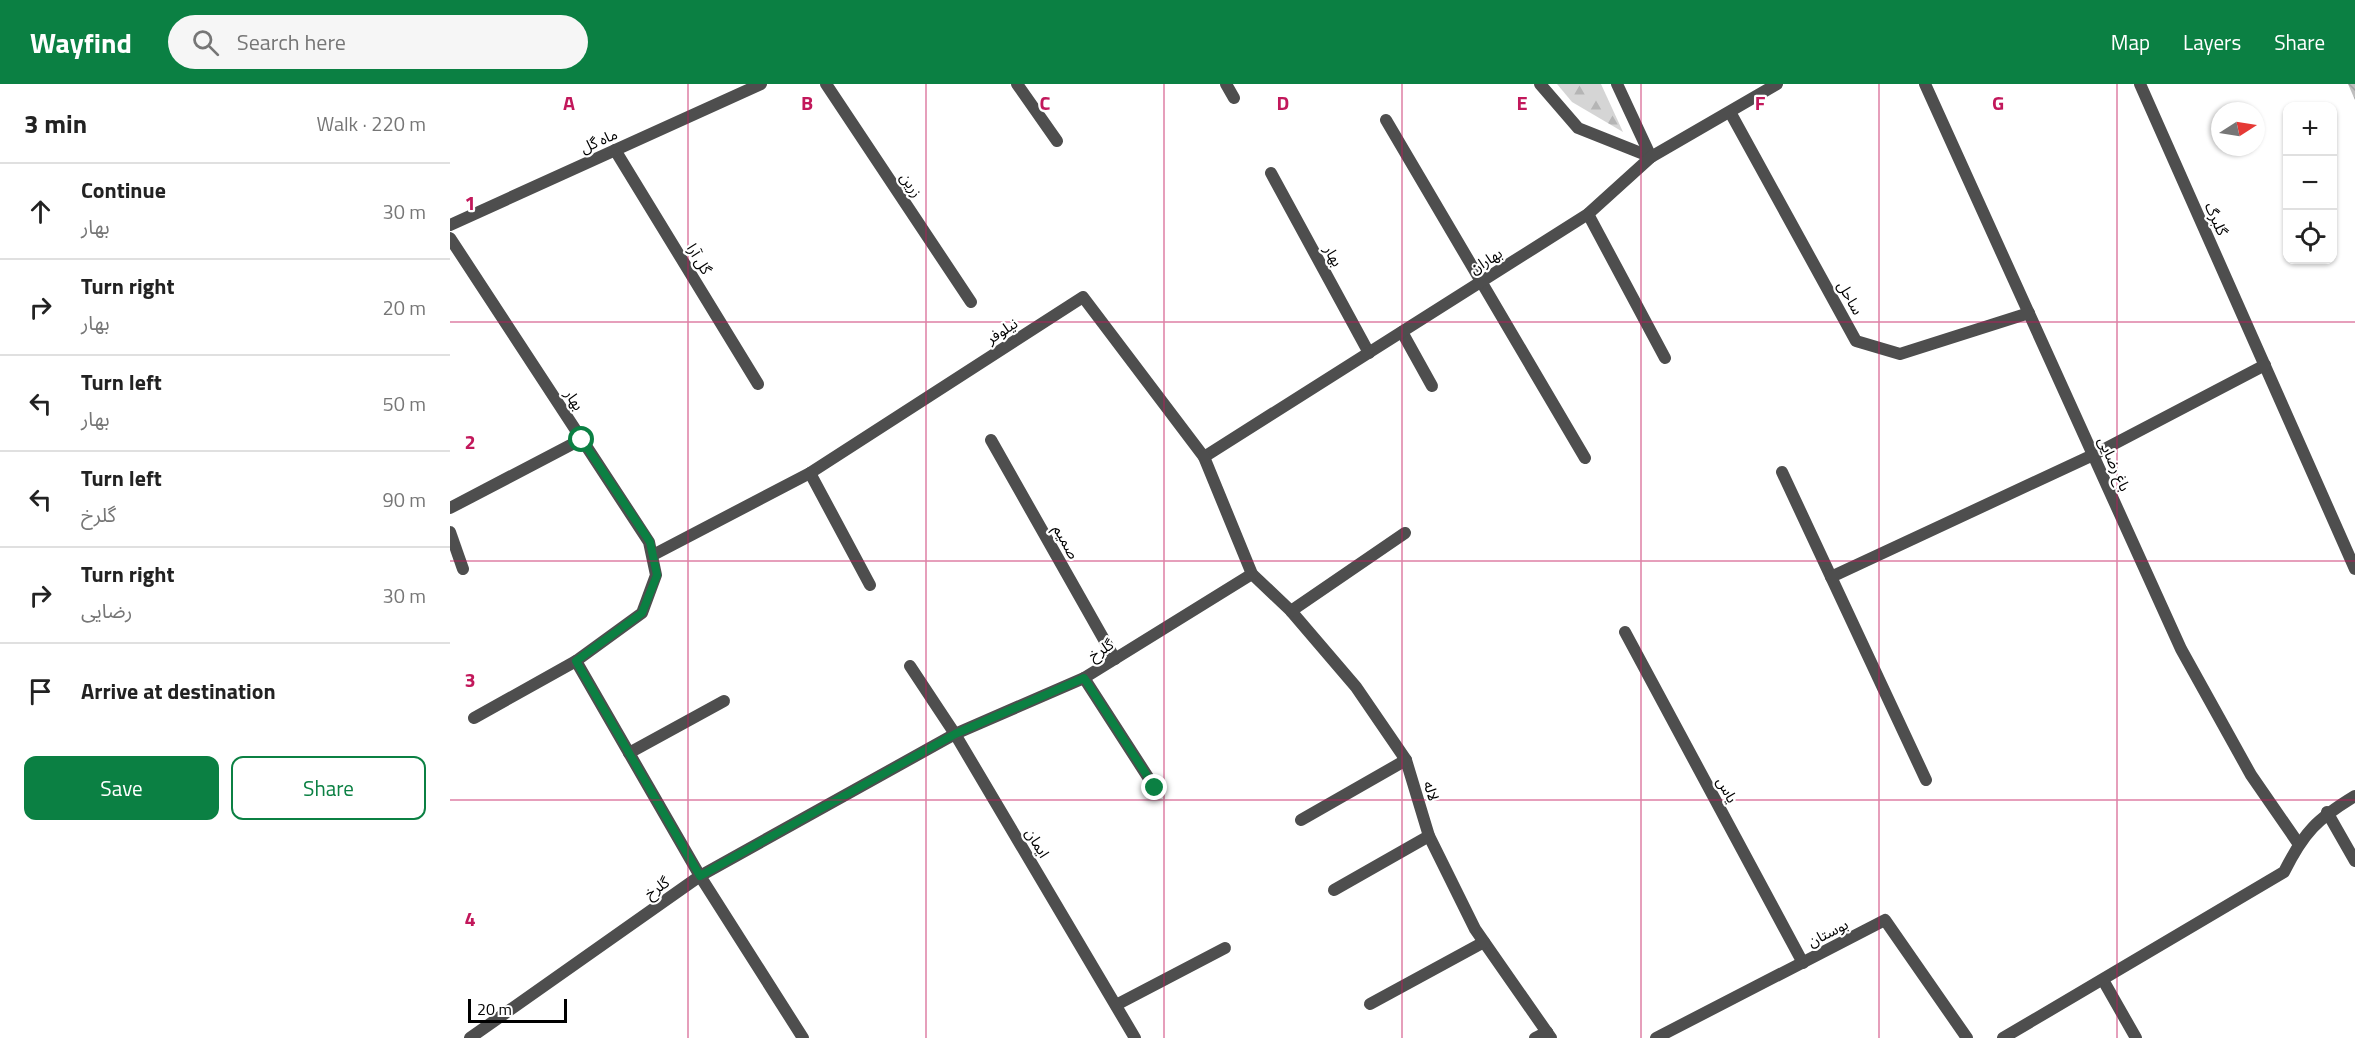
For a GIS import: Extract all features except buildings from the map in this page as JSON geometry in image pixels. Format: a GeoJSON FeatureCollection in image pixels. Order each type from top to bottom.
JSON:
{"type":"FeatureCollection","features":[{"type":"Feature","properties":{"kind":"street","name":"ماه گل"},"geometry":{"type":"LineString","coordinates":[[450,225],[761,84]]}},
{"type":"Feature","properties":{"kind":"street","name":"زرین"},"geometry":{"type":"LineString","coordinates":[[826,84],[971,302]]}},
{"type":"Feature","properties":{"kind":"street"},"geometry":{"type":"LineString","coordinates":[[1017,84],[1057,141]]}},
{"type":"Feature","properties":{"kind":"street"},"geometry":{"type":"LineString","coordinates":[[1226,84],[1234,98]]}},
{"type":"Feature","properties":{"kind":"street"},"geometry":{"type":"LineString","coordinates":[[1540,84],[1578,128],[1651,158]]}},
{"type":"Feature","properties":{"kind":"street"},"geometry":{"type":"LineString","coordinates":[[1617,84],[1651,158]]}},
{"type":"Feature","properties":{"kind":"street","name":"بهاران"},"geometry":{"type":"LineString","coordinates":[[1204,457],[1588,214],[1651,158],[1777,84]]}},
{"type":"Feature","properties":{"kind":"street","name":"باغ رضایی"},"geometry":{"type":"LineString","coordinates":[[1925,84],[2181,649],[2251,775],[2298,843]]}},
{"type":"Feature","properties":{"kind":"street","name":"گلبرگ"},"geometry":{"type":"LineString","coordinates":[[2140,84],[2355,569]]}},
{"type":"Feature","properties":{"kind":"street","name":"ساحل"},"geometry":{"type":"LineString","coordinates":[[1730,112],[1856,341],[1900,354],[2029,313]]}},
{"type":"Feature","properties":{"kind":"street"},"geometry":{"type":"LineString","coordinates":[[1386,120],[1585,458]]}},
{"type":"Feature","properties":{"kind":"street","name":"گل آرا"},"geometry":{"type":"LineString","coordinates":[[615,150],[758,384]]}},
{"type":"Feature","properties":{"kind":"street","name":"بهار"},"geometry":{"type":"LineString","coordinates":[[1271,174],[1369,353]]}},
{"type":"Feature","properties":{"kind":"street"},"geometry":{"type":"LineString","coordinates":[[1588,214],[1665,358]]}},
{"type":"Feature","properties":{"kind":"street","name":"بهار"},"geometry":{"type":"LineString","coordinates":[[450,238],[650,542],[657,575],[642,613],[576,661],[474,718]]}},
{"type":"Feature","properties":{"kind":"street","name":"نیلوفر"},"geometry":{"type":"LineString","coordinates":[[653,555],[810,473],[1083,297],[1204,457],[1252,574]]}},
{"type":"Feature","properties":{"kind":"street"},"geometry":{"type":"LineString","coordinates":[[1402,332],[1432,386]]}},
{"type":"Feature","properties":{"kind":"street"},"geometry":{"type":"LineString","coordinates":[[1831,577],[2093,455],[2265,365]]}},
{"type":"Feature","properties":{"kind":"street"},"geometry":{"type":"LineString","coordinates":[[450,508],[582,440]]}},
{"type":"Feature","properties":{"kind":"street","name":"صمیم"},"geometry":{"type":"LineString","coordinates":[[991,440],[1115,659]]}},
{"type":"Feature","properties":{"kind":"street"},"geometry":{"type":"LineString","coordinates":[[1782,472],[1926,780]]}},
{"type":"Feature","properties":{"kind":"street"},"geometry":{"type":"LineString","coordinates":[[810,473],[870,585]]}},
{"type":"Feature","properties":{"kind":"street"},"geometry":{"type":"LineString","coordinates":[[450,532],[463,569]]}},
{"type":"Feature","properties":{"kind":"street"},"geometry":{"type":"LineString","coordinates":[[1291,611],[1405,533]]}},
{"type":"Feature","properties":{"kind":"street","name":"گلرخ"},"geometry":{"type":"LineString","coordinates":[[470,1038],[700,876],[955,734],[1084,678],[1252,574]]}},
{"type":"Feature","properties":{"kind":"street","name":"لاله"},"geometry":{"type":"LineString","coordinates":[[1252,574],[1291,611],[1356,687],[1406,760],[1429,836],[1475,929],[1544,1036]]}},
{"type":"Feature","properties":{"kind":"street","name":"یاس"},"geometry":{"type":"LineString","coordinates":[[1625,632],[1803,963]]}},
{"type":"Feature","properties":{"kind":"street"},"geometry":{"type":"LineString","coordinates":[[576,661],[700,876],[803,1038]]}},
{"type":"Feature","properties":{"kind":"street","name":"ایمان"},"geometry":{"type":"LineString","coordinates":[[910,666],[955,734],[1135,1038]]}},
{"type":"Feature","properties":{"kind":"street"},"geometry":{"type":"LineString","coordinates":[[1084,678],[1155,788]]}},
{"type":"Feature","properties":{"kind":"street"},"geometry":{"type":"LineString","coordinates":[[629,753],[724,701]]}},
{"type":"Feature","properties":{"kind":"street"},"geometry":{"type":"LineString","coordinates":[[1301,820],[1406,760]]}},
{"type":"Feature","properties":{"kind":"street"},"geometry":{"type":"LineString","coordinates":[[2003,1038],[2284,872],[2298,843],[2327,812],[2355,796]]}},
{"type":"Feature","properties":{"kind":"street"},"geometry":{"type":"LineString","coordinates":[[2327,812],[2355,861]]}},
{"type":"Feature","properties":{"kind":"street"},"geometry":{"type":"LineString","coordinates":[[1334,890],[1429,836]]}},
{"type":"Feature","properties":{"kind":"street","name":"بوستان"},"geometry":{"type":"LineString","coordinates":[[1656,1038],[1885,920],[1967,1038]]}},
{"type":"Feature","properties":{"kind":"street"},"geometry":{"type":"LineString","coordinates":[[1370,1004],[1484,942]]}},
{"type":"Feature","properties":{"kind":"street"},"geometry":{"type":"LineString","coordinates":[[1116,1005],[1225,948]]}},
{"type":"Feature","properties":{"kind":"street"},"geometry":{"type":"LineString","coordinates":[[2103,980],[2136,1038]]}},
{"type":"Feature","properties":{"kind":"green space"},"geometry":{"type":"Polygon","coordinates":[[[1557,84],[1601,84],[1623,132],[1572,102],[1557,84]]]}},
{"type":"Feature","properties":{"kind":"route"},"geometry":{"type":"LineString","coordinates":[[582,440],[650,542],[657,575],[642,613],[576,661],[700,876],[955,734],[1084,678],[1155,788]]}}]}
